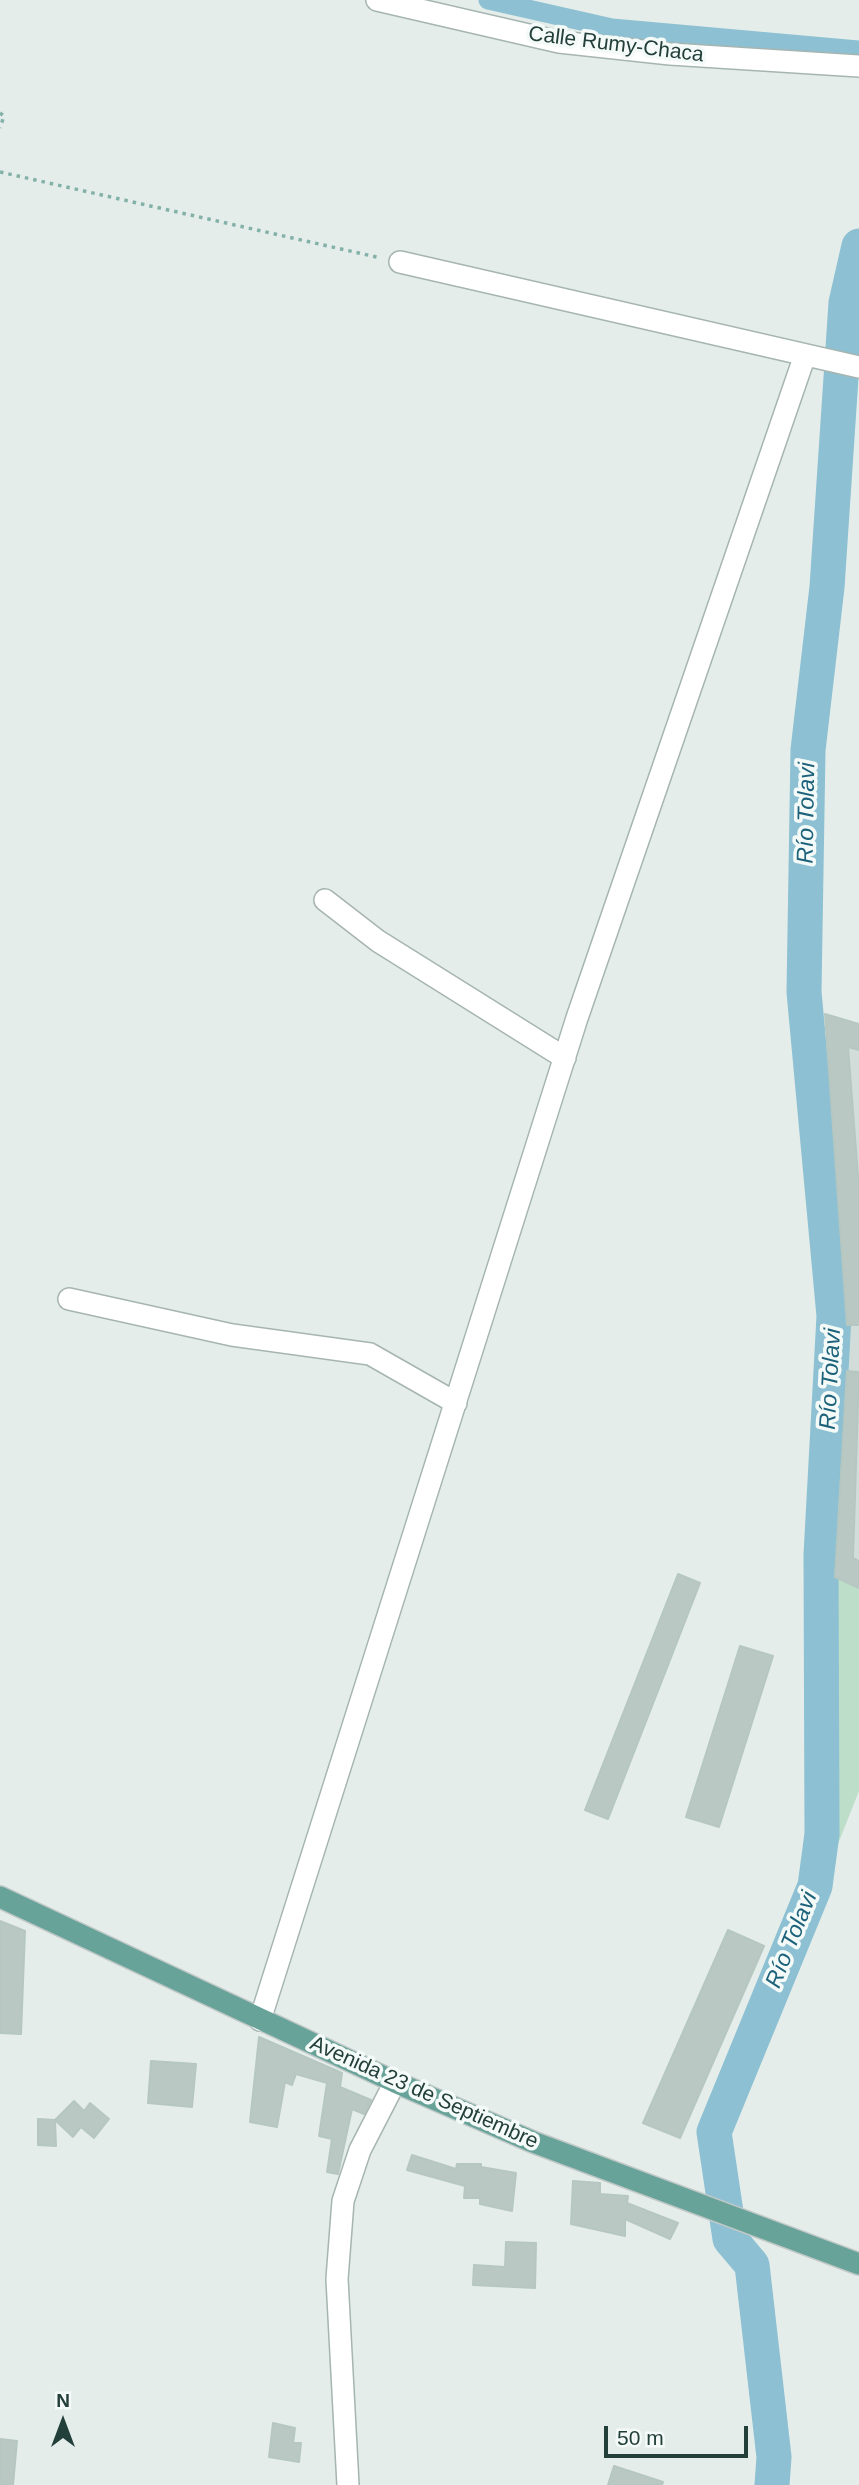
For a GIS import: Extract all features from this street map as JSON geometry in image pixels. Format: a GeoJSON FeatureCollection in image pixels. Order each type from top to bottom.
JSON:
{"type":"FeatureCollection","features":[{"type":"Feature","properties":{"kind":"main road","name":"Avenida 23 de Septiembre"},"geometry":{"type":"LineString","coordinates":[[0,1897],[260,2020],[533,2142],[859,2264]]}},
{"type":"Feature","properties":{"kind":"street","name":"Calle Rumy-Chaca"},"geometry":{"type":"LineString","coordinates":[[377,0],[559,42],[670,54],[859,66]]}},
{"type":"Feature","properties":{"kind":"street"},"geometry":{"type":"LineString","coordinates":[[400,262],[805,355],[856,361]]}},
{"type":"Feature","properties":{"kind":"street"},"geometry":{"type":"LineString","coordinates":[[260,2020],[565,1058],[805,355]]}},
{"type":"Feature","properties":{"kind":"street"},"geometry":{"type":"LineString","coordinates":[[325,900],[378,941],[565,1058]]}},
{"type":"Feature","properties":{"kind":"street"},"geometry":{"type":"LineString","coordinates":[[69,1300],[232,1335],[370,1354],[456,1403]]}},
{"type":"Feature","properties":{"kind":"street"},"geometry":{"type":"LineString","coordinates":[[348,2485],[337,2279],[343,2201],[360,2150],[395,2082]]}},
{"type":"Feature","properties":{"kind":"path"},"geometry":{"type":"LineString","coordinates":[[0,113],[4,116],[0,128]]}},
{"type":"Feature","properties":{"kind":"path"},"geometry":{"type":"LineString","coordinates":[[0,172],[400,262]]}},
{"type":"Feature","properties":{"kind":"shaded area"},"geometry":{"type":"Polygon","coordinates":[[[825,1014],[859,1024],[859,1588],[835,1577],[848,1342],[825,1014]]]}},
{"type":"Feature","properties":{"kind":"green space"},"geometry":{"type":"Polygon","coordinates":[[[835,1577],[859,1588],[859,1791],[838,1844],[835,1577]]]}},
{"type":"Feature","properties":{"kind":"building"},"geometry":{"type":"Polygon","coordinates":[[[825,1014],[859,1024],[859,1050],[848,1047],[859,1189],[859,1325],[847,1325],[825,1014]]]}},
{"type":"Feature","properties":{"kind":"building"},"geometry":{"type":"Polygon","coordinates":[[[847,1371],[859,1372],[853,1558],[859,1561],[859,1588],[835,1577],[847,1371]]]}},
{"type":"Feature","properties":{"kind":"building"},"geometry":{"type":"Polygon","coordinates":[[[678,1574],[700,1583],[608,1819],[585,1810],[678,1574]]]}},
{"type":"Feature","properties":{"kind":"building"},"geometry":{"type":"Polygon","coordinates":[[[740,1646],[773,1656],[719,1827],[686,1817],[740,1646]]]}},
{"type":"Feature","properties":{"kind":"building"},"geometry":{"type":"Polygon","coordinates":[[[0,1921],[25,1931],[21,2034],[0,2033],[0,1921]]]}},
{"type":"Feature","properties":{"kind":"building"},"geometry":{"type":"Polygon","coordinates":[[[728,1930],[764,1946],[680,2138],[643,2123],[728,1930]]]}},
{"type":"Feature","properties":{"kind":"building"},"geometry":{"type":"Polygon","coordinates":[[[259,2037],[342,2073],[340,2087],[371,2100],[364,2114],[352,2109],[338,2174],[327,2172],[332,2139],[319,2136],[327,2083],[296,2074],[292,2085],[285,2082],[277,2127],[250,2122],[259,2037]]]}},
{"type":"Feature","properties":{"kind":"building"},"geometry":{"type":"Polygon","coordinates":[[[151,2061],[196,2064],[192,2107],[148,2103],[151,2061]]]}},
{"type":"Feature","properties":{"kind":"building"},"geometry":{"type":"Polygon","coordinates":[[[74,2101],[84,2111],[90,2103],[109,2119],[94,2138],[81,2127],[73,2137],[55,2120],[74,2101]]]}},
{"type":"Feature","properties":{"kind":"building"},"geometry":{"type":"Polygon","coordinates":[[[38,2119],[55,2120],[56,2146],[38,2145],[38,2119]]]}},
{"type":"Feature","properties":{"kind":"building"},"geometry":{"type":"Polygon","coordinates":[[[412,2155],[456,2169],[457,2164],[481,2164],[481,2167],[516,2173],[512,2211],[480,2204],[480,2198],[464,2198],[465,2186],[407,2170],[412,2155]]]}},
{"type":"Feature","properties":{"kind":"building"},"geometry":{"type":"Polygon","coordinates":[[[573,2181],[600,2183],[600,2194],[628,2196],[627,2203],[678,2223],[670,2239],[625,2219],[625,2236],[571,2224],[573,2181]]]}},
{"type":"Feature","properties":{"kind":"building"},"geometry":{"type":"Polygon","coordinates":[[[506,2242],[536,2243],[535,2288],[473,2285],[474,2265],[505,2267],[506,2242]]]}},
{"type":"Feature","properties":{"kind":"building"},"geometry":{"type":"Polygon","coordinates":[[[273,2423],[295,2428],[293,2443],[301,2443],[299,2462],[269,2457],[273,2423]]]}},
{"type":"Feature","properties":{"kind":"building"},"geometry":{"type":"Polygon","coordinates":[[[0,2439],[17,2441],[13,2485],[0,2485],[0,2439]]]}},
{"type":"Feature","properties":{"kind":"building"},"geometry":{"type":"Polygon","coordinates":[[[614,2466],[663,2482],[662,2485],[608,2485],[614,2466]]]}},
{"type":"Feature","properties":{"kind":"waterway"},"geometry":{"type":"LineString","coordinates":[[488,0],[612,28],[859,50]]}},
{"type":"Feature","properties":{"kind":"waterway","name":"Río Tolavi"},"geometry":{"type":"LineString","coordinates":[[772,2485],[774,2457],[752,2265],[730,2239],[714,2132],[815,1886],[822,1834],[821,1555],[834,1316],[804,992],[808,750],[827,587],[846,303],[859,246]]}}]}
